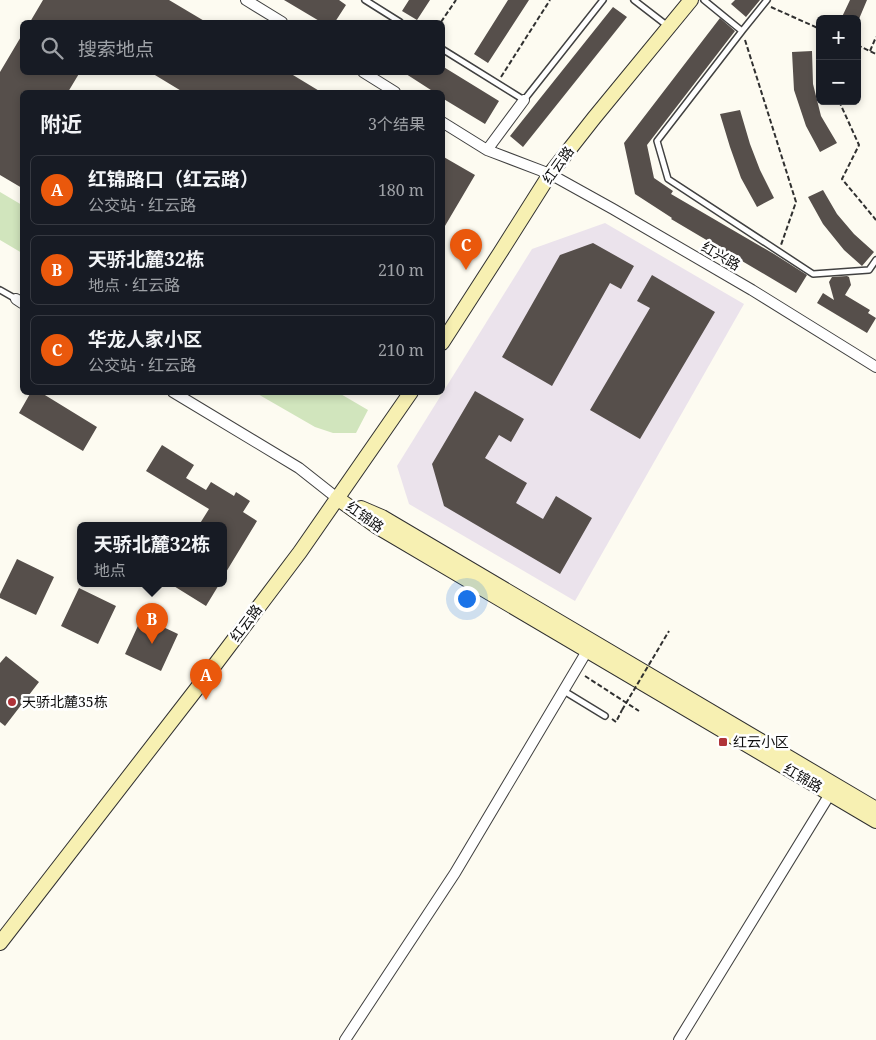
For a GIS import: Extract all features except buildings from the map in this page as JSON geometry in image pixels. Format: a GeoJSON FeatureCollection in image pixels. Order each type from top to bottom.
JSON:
{"type":"FeatureCollection","features":[{"type":"Feature","properties":{"kind":"street"},"geometry":{"type":"LineString","coordinates":[[246,0],[279,20]]}},
{"type":"Feature","properties":{"kind":"street","name":"红云路"},"geometry":{"type":"LineString","coordinates":[[445,338],[550,174],[691,0]]}},
{"type":"Feature","properties":{"kind":"street"},"geometry":{"type":"LineString","coordinates":[[368,75],[392,90]]}},
{"type":"Feature","properties":{"kind":"street"},"geometry":{"type":"LineString","coordinates":[[487,150],[524,100]]}},
{"type":"Feature","properties":{"kind":"street","name":"红兴路"},"geometry":{"type":"LineString","coordinates":[[445,124],[487,150],[550,174],[752,290],[876,366]]}},
{"type":"Feature","properties":{"kind":"street"},"geometry":{"type":"LineString","coordinates":[[178,395],[299,468],[338,498]]}},
{"type":"Feature","properties":{"kind":"street","name":"红云路"},"geometry":{"type":"LineString","coordinates":[[0,943],[300,552],[408,395]]}},
{"type":"Feature","properties":{"kind":"street","name":"红锦路"},"geometry":{"type":"LineString","coordinates":[[338,498],[376,526],[876,821]]}},
{"type":"Feature","properties":{"kind":"street","name":"红锦路"},"geometry":{"type":"LineString","coordinates":[[338,498],[382,517],[876,809]]}},
{"type":"Feature","properties":{"kind":"street"},"geometry":{"type":"LineString","coordinates":[[345,1040],[455,873],[587,651]]}},
{"type":"Feature","properties":{"kind":"street"},"geometry":{"type":"LineString","coordinates":[[679,1040],[830,794]]}},
{"type":"Feature","properties":{"kind":"lane"},"geometry":{"type":"LineString","coordinates":[[365,0],[397,20]]}},
{"type":"Feature","properties":{"kind":"lane"},"geometry":{"type":"LineString","coordinates":[[445,51],[524,100],[603,0]]}},
{"type":"Feature","properties":{"kind":"lane"},"geometry":{"type":"LineString","coordinates":[[634,0],[669,27]]}},
{"type":"Feature","properties":{"kind":"lane"},"geometry":{"type":"LineString","coordinates":[[704,0],[742,31]]}},
{"type":"Feature","properties":{"kind":"lane"},"geometry":{"type":"LineString","coordinates":[[766,2],[657,141],[668,178],[813,274],[870,270],[876,260]]}},
{"type":"Feature","properties":{"kind":"lane"},"geometry":{"type":"LineString","coordinates":[[0,290],[19,301]]}},
{"type":"Feature","properties":{"kind":"lane"},"geometry":{"type":"LineString","coordinates":[[564,691],[605,716]]}},
{"type":"Feature","properties":{"kind":"path"},"geometry":{"type":"LineString","coordinates":[[442,20],[456,0]]}},
{"type":"Feature","properties":{"kind":"path"},"geometry":{"type":"LineString","coordinates":[[497,83],[550,0]]}},
{"type":"Feature","properties":{"kind":"path"},"geometry":{"type":"LineString","coordinates":[[766,2],[816,27]]}},
{"type":"Feature","properties":{"kind":"path"},"geometry":{"type":"LineString","coordinates":[[742,31],[796,202],[779,252]]}},
{"type":"Feature","properties":{"kind":"path"},"geometry":{"type":"LineString","coordinates":[[870,51],[876,37]]}},
{"type":"Feature","properties":{"kind":"path"},"geometry":{"type":"LineString","coordinates":[[861,47],[876,54]]}},
{"type":"Feature","properties":{"kind":"path"},"geometry":{"type":"LineString","coordinates":[[841,105],[859,145],[842,179],[876,220]]}},
{"type":"Feature","properties":{"kind":"path"},"geometry":{"type":"LineString","coordinates":[[605,716],[616,722],[669,631]]}},
{"type":"Feature","properties":{"kind":"path"},"geometry":{"type":"LineString","coordinates":[[585,676],[639,711]]}},
{"type":"Feature","properties":{"kind":"shaded area"},"geometry":{"type":"Polygon","coordinates":[[[605,223],[744,304],[575,601],[409,504],[397,466],[441,395],[445,395],[445,389],[532,249],[605,223]]]}},
{"type":"Feature","properties":{"kind":"green space"},"geometry":{"type":"Polygon","coordinates":[[[0,192],[20,204],[20,252],[0,240],[0,192]]]}},
{"type":"Feature","properties":{"kind":"green space"},"geometry":{"type":"Polygon","coordinates":[[[259,395],[342,395],[368,410],[356,433],[333,433],[315,427],[259,395]]]}},
{"type":"Feature","properties":{"kind":"place","name":"华龙人家小区"},"geometry":{"type":"Point","coordinates":[466,270]}},
{"type":"Feature","properties":{"kind":"place","name":"天骄北麓32栋"},"geometry":{"type":"Point","coordinates":[152,644]}},
{"type":"Feature","properties":{"kind":"place","name":"红锦路口（红云路）"},"geometry":{"type":"Point","coordinates":[206,700]}},
{"type":"Feature","properties":{"kind":"place","name":"天骄北麓35栋"},"geometry":{"type":"Point","coordinates":[12,702]}},
{"type":"Feature","properties":{"kind":"place","name":"红云小区"},"geometry":{"type":"Point","coordinates":[723,742]}}]}
